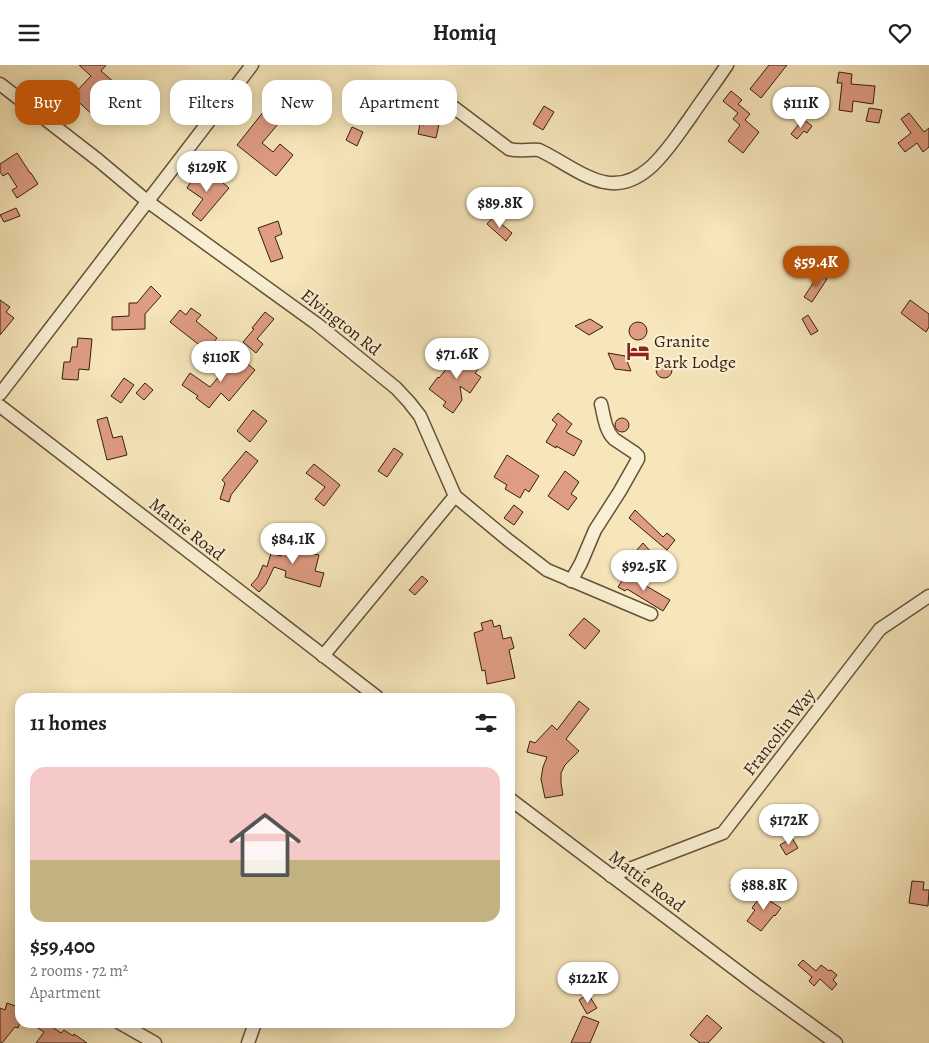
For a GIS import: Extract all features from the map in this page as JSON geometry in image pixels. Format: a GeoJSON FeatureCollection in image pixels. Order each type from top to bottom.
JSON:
{"type":"FeatureCollection","features":[{"type":"Feature","properties":{"kind":"street"},"geometry":{"type":"LineString","coordinates":[[0,395],[252,65]]}},
{"type":"Feature","properties":{"kind":"street"},"geometry":{"type":"LineString","coordinates":[[457,110],[509,149],[516,151],[539,150],[593,180],[606,183],[624,183],[644,172],[664,154],[728,65]]}},
{"type":"Feature","properties":{"kind":"street","name":"Elvington Rd"},"geometry":{"type":"LineString","coordinates":[[0,83],[147,201],[317,324],[396,389],[420,416],[455,496]]}},
{"type":"Feature","properties":{"kind":"street"},"geometry":{"type":"LineString","coordinates":[[572,581],[594,530],[620,491],[638,459],[635,453],[611,436],[606,427],[601,404]]}},
{"type":"Feature","properties":{"kind":"street","name":"Mattie Road"},"geometry":{"type":"LineString","coordinates":[[0,407],[323,656],[360,692]]}},
{"type":"Feature","properties":{"kind":"street"},"geometry":{"type":"LineString","coordinates":[[323,656],[455,496],[546,570],[651,614]]}},
{"type":"Feature","properties":{"kind":"street","name":"Francolin Way"},"geometry":{"type":"LineString","coordinates":[[612,876],[723,833],[880,629],[929,595]]}},
{"type":"Feature","properties":{"kind":"street","name":"Mattie Road"},"geometry":{"type":"LineString","coordinates":[[515,803],[836,1043]]}},
{"type":"Feature","properties":{"kind":"street"},"geometry":{"type":"LineString","coordinates":[[129,1028],[155,1043]]}},
{"type":"Feature","properties":{"kind":"street"},"geometry":{"type":"LineString","coordinates":[[248,1043],[252,1028]]}},
{"type":"Feature","properties":{"kind":"building"},"geometry":{"type":"Polygon","coordinates":[[[79,65],[106,65],[101,71],[111,80],[90,80],[90,112],[80,103],[80,88],[91,76],[79,65]]]}},
{"type":"Feature","properties":{"kind":"building"},"geometry":{"type":"Polygon","coordinates":[[[769,65],[787,65],[761,98],[750,89],[769,65]]]}},
{"type":"Feature","properties":{"kind":"building"},"geometry":{"type":"Polygon","coordinates":[[[839,72],[852,74],[851,84],[875,86],[873,104],[853,101],[852,112],[839,110],[842,83],[837,83],[839,72]]]}},
{"type":"Feature","properties":{"kind":"building"},"geometry":{"type":"Polygon","coordinates":[[[731,91],[742,100],[738,104],[750,114],[745,120],[759,132],[743,153],[728,141],[740,125],[733,119],[738,113],[723,101],[731,91]]]}},
{"type":"Feature","properties":{"kind":"building"},"geometry":{"type":"Polygon","coordinates":[[[544,106],[554,112],[543,130],[533,124],[544,106]]]}},
{"type":"Feature","properties":{"kind":"building"},"geometry":{"type":"Polygon","coordinates":[[[869,108],[882,110],[879,123],[866,121],[869,108]]]}},
{"type":"Feature","properties":{"kind":"building"},"geometry":{"type":"Polygon","coordinates":[[[909,113],[924,132],[929,128],[929,147],[923,152],[917,143],[905,152],[898,143],[911,133],[901,119],[909,113]]]}},
{"type":"Feature","properties":{"kind":"building"},"geometry":{"type":"Polygon","coordinates":[[[262,114],[262,125],[277,125],[262,143],[273,152],[280,144],[293,155],[276,176],[237,145],[262,114]]]}},
{"type":"Feature","properties":{"kind":"building"},"geometry":{"type":"Polygon","coordinates":[[[803,119],[812,126],[807,133],[804,131],[797,139],[791,134],[803,119]]]}},
{"type":"Feature","properties":{"kind":"building"},"geometry":{"type":"Polygon","coordinates":[[[420,125],[439,125],[436,138],[418,134],[420,125]]]}},
{"type":"Feature","properties":{"kind":"building"},"geometry":{"type":"Polygon","coordinates":[[[352,127],[363,132],[357,146],[346,140],[352,127]]]}},
{"type":"Feature","properties":{"kind":"building"},"geometry":{"type":"Polygon","coordinates":[[[17,153],[38,184],[17,198],[12,190],[17,187],[8,173],[3,176],[0,172],[0,164],[17,153]]]}},
{"type":"Feature","properties":{"kind":"building"},"geometry":{"type":"Polygon","coordinates":[[[199,169],[214,179],[216,177],[229,188],[201,221],[192,214],[203,199],[187,188],[199,169]]]}},
{"type":"Feature","properties":{"kind":"building"},"geometry":{"type":"Polygon","coordinates":[[[16,208],[20,216],[4,222],[0,215],[16,208]]]}},
{"type":"Feature","properties":{"kind":"building"},"geometry":{"type":"Polygon","coordinates":[[[493,217],[512,233],[506,241],[487,224],[493,217]]]}},
{"type":"Feature","properties":{"kind":"building"},"geometry":{"type":"Polygon","coordinates":[[[278,221],[282,234],[275,237],[283,258],[271,262],[258,228],[278,221]]]}},
{"type":"Feature","properties":{"kind":"building"},"geometry":{"type":"Polygon","coordinates":[[[819,274],[827,279],[812,302],[804,297],[819,274]]]}},
{"type":"Feature","properties":{"kind":"building"},"geometry":{"type":"Polygon","coordinates":[[[151,286],[161,296],[145,314],[145,329],[112,330],[112,317],[129,316],[129,303],[137,303],[151,286]]]}},
{"type":"Feature","properties":{"kind":"building"},"geometry":{"type":"Polygon","coordinates":[[[0,300],[10,307],[6,312],[14,318],[0,335],[0,300]]]}},
{"type":"Feature","properties":{"kind":"building"},"geometry":{"type":"Polygon","coordinates":[[[910,300],[929,314],[929,327],[926,332],[901,313],[910,300]]]}},
{"type":"Feature","properties":{"kind":"building"},"geometry":{"type":"Polygon","coordinates":[[[191,308],[201,315],[196,321],[217,338],[207,351],[170,322],[180,310],[186,315],[191,308]]]}},
{"type":"Feature","properties":{"kind":"building"},"geometry":{"type":"Polygon","coordinates":[[[265,312],[274,319],[257,339],[263,344],[256,353],[243,342],[265,312]]]}},
{"type":"Feature","properties":{"kind":"building"},"geometry":{"type":"Polygon","coordinates":[[[808,315],[818,331],[811,335],[802,319],[808,315]]]}},
{"type":"Feature","properties":{"kind":"building"},"geometry":{"type":"Polygon","coordinates":[[[590,319],[603,327],[589,335],[575,326],[590,319]]]}},
{"type":"Feature","properties":{"kind":"building"},"geometry":{"type":"Polygon","coordinates":[[[638,322],[644,325],[647,331],[644,337],[638,340],[632,337],[629,331],[632,325],[638,322]]]}},
{"type":"Feature","properties":{"kind":"building"},"geometry":{"type":"Polygon","coordinates":[[[78,338],[92,339],[89,370],[79,369],[78,380],[62,379],[64,362],[70,362],[72,347],[77,347],[78,338]]]}},
{"type":"Feature","properties":{"kind":"building"},"geometry":{"type":"Polygon","coordinates":[[[463,348],[482,364],[475,373],[481,377],[470,393],[460,386],[462,400],[453,413],[443,406],[446,402],[429,389],[463,348]]]}},
{"type":"Feature","properties":{"kind":"building"},"geometry":{"type":"Polygon","coordinates":[[[608,353],[625,356],[631,371],[615,369],[608,353]]]}},
{"type":"Feature","properties":{"kind":"building"},"geometry":{"type":"Polygon","coordinates":[[[237,355],[255,370],[229,401],[221,393],[209,408],[196,398],[198,396],[182,385],[190,373],[210,387],[237,355]]]}},
{"type":"Feature","properties":{"kind":"building"},"geometry":{"type":"Polygon","coordinates":[[[664,362],[672,370],[664,378],[656,370],[664,362]]]}},
{"type":"Feature","properties":{"kind":"building"},"geometry":{"type":"Polygon","coordinates":[[[124,378],[134,385],[121,403],[111,396],[124,378]]]}},
{"type":"Feature","properties":{"kind":"building"},"geometry":{"type":"Polygon","coordinates":[[[145,383],[153,390],[144,400],[136,393],[145,383]]]}},
{"type":"Feature","properties":{"kind":"building"},"geometry":{"type":"Polygon","coordinates":[[[253,410],[267,421],[250,442],[237,431],[253,410]]]}},
{"type":"Feature","properties":{"kind":"building"},"geometry":{"type":"Polygon","coordinates":[[[558,413],[572,424],[566,432],[582,441],[574,456],[546,442],[557,424],[552,420],[558,413]]]}},
{"type":"Feature","properties":{"kind":"building"},"geometry":{"type":"Polygon","coordinates":[[[107,417],[113,438],[122,436],[127,455],[107,460],[97,420],[107,417]]]}},
{"type":"Feature","properties":{"kind":"building"},"geometry":{"type":"Polygon","coordinates":[[[619,418],[625,418],[629,425],[625,432],[619,432],[615,428],[615,422],[619,418]]]}},
{"type":"Feature","properties":{"kind":"building"},"geometry":{"type":"Polygon","coordinates":[[[394,448],[403,454],[387,477],[378,471],[394,448]]]}},
{"type":"Feature","properties":{"kind":"building"},"geometry":{"type":"Polygon","coordinates":[[[246,451],[258,461],[231,495],[229,502],[220,499],[225,483],[222,480],[246,451]]]}},
{"type":"Feature","properties":{"kind":"building"},"geometry":{"type":"Polygon","coordinates":[[[507,455],[539,476],[529,492],[525,489],[520,498],[505,489],[507,485],[494,477],[507,455]]]}},
{"type":"Feature","properties":{"kind":"building"},"geometry":{"type":"Polygon","coordinates":[[[314,464],[340,485],[324,506],[315,499],[325,487],[306,473],[314,464]]]}},
{"type":"Feature","properties":{"kind":"building"},"geometry":{"type":"Polygon","coordinates":[[[565,471],[579,482],[571,494],[577,498],[568,510],[548,496],[565,471]]]}},
{"type":"Feature","properties":{"kind":"building"},"geometry":{"type":"Polygon","coordinates":[[[514,505],[523,512],[514,525],[504,518],[514,505]]]}},
{"type":"Feature","properties":{"kind":"building"},"geometry":{"type":"Polygon","coordinates":[[[635,510],[663,537],[667,533],[675,540],[667,550],[629,518],[635,510]]]}},
{"type":"Feature","properties":{"kind":"building"},"geometry":{"type":"Polygon","coordinates":[[[303,537],[314,540],[311,553],[319,555],[315,571],[324,573],[320,587],[285,577],[286,571],[274,567],[266,584],[259,592],[251,585],[258,577],[263,565],[267,567],[271,553],[281,556],[287,539],[302,543],[303,537]]]}},
{"type":"Feature","properties":{"kind":"building"},"geometry":{"type":"Polygon","coordinates":[[[643,543],[650,551],[647,555],[658,561],[659,565],[656,569],[650,568],[646,556],[639,558],[635,555],[643,543]]]}},
{"type":"Feature","properties":{"kind":"building"},"geometry":{"type":"Polygon","coordinates":[[[626,574],[670,600],[663,611],[627,589],[625,591],[618,587],[626,574]]]}},
{"type":"Feature","properties":{"kind":"building"},"geometry":{"type":"Polygon","coordinates":[[[422,576],[428,581],[415,595],[409,590],[422,576]]]}},
{"type":"Feature","properties":{"kind":"building"},"geometry":{"type":"Polygon","coordinates":[[[584,618],[600,631],[585,649],[569,635],[584,618]]]}},
{"type":"Feature","properties":{"kind":"building"},"geometry":{"type":"Polygon","coordinates":[[[492,620],[494,627],[500,625],[503,639],[511,637],[514,648],[509,650],[515,678],[487,684],[485,670],[482,671],[474,633],[483,630],[481,623],[492,620]]]}},
{"type":"Feature","properties":{"kind":"building"},"geometry":{"type":"Polygon","coordinates":[[[579,701],[589,709],[566,739],[579,751],[565,765],[561,773],[563,795],[545,798],[541,779],[547,757],[527,752],[530,741],[535,743],[552,725],[557,730],[579,701]]]}},
{"type":"Feature","properties":{"kind":"building"},"geometry":{"type":"Polygon","coordinates":[[[785,819],[795,829],[787,836],[778,827],[785,819]]]}},
{"type":"Feature","properties":{"kind":"building"},"geometry":{"type":"Polygon","coordinates":[[[792,838],[798,848],[786,855],[780,845],[792,838]]]}},
{"type":"Feature","properties":{"kind":"building"},"geometry":{"type":"Polygon","coordinates":[[[738,878],[749,890],[741,897],[730,885],[738,878]]]}},
{"type":"Feature","properties":{"kind":"building"},"geometry":{"type":"Polygon","coordinates":[[[912,881],[924,882],[923,890],[929,890],[928,906],[909,903],[912,881]]]}},
{"type":"Feature","properties":{"kind":"building"},"geometry":{"type":"Polygon","coordinates":[[[768,890],[775,895],[770,901],[781,908],[761,931],[747,921],[755,910],[752,908],[768,890]]]}},
{"type":"Feature","properties":{"kind":"building"},"geometry":{"type":"Polygon","coordinates":[[[803,960],[816,971],[821,965],[837,975],[833,980],[837,984],[832,990],[820,979],[814,986],[809,981],[812,977],[798,965],[803,960]]]}},
{"type":"Feature","properties":{"kind":"building"},"geometry":{"type":"Polygon","coordinates":[[[588,994],[597,1008],[587,1014],[579,1000],[588,994]]]}},
{"type":"Feature","properties":{"kind":"building"},"geometry":{"type":"Polygon","coordinates":[[[7,1003],[15,1006],[15,1027],[0,1043],[0,1008],[5,1010],[7,1003]]]}},
{"type":"Feature","properties":{"kind":"building"},"geometry":{"type":"Polygon","coordinates":[[[707,1015],[722,1028],[708,1043],[700,1043],[690,1035],[707,1015]]]}},
{"type":"Feature","properties":{"kind":"building"},"geometry":{"type":"Polygon","coordinates":[[[583,1016],[599,1022],[590,1043],[571,1043],[583,1016]]]}},
{"type":"Feature","properties":{"kind":"building"},"geometry":{"type":"Polygon","coordinates":[[[38,1028],[54,1028],[61,1033],[64,1030],[87,1043],[36,1043],[44,1032],[38,1028]]]}},
{"type":"Feature","properties":{"kind":"place","name":"Granite Park Lodge"},"geometry":{"type":"Point","coordinates":[638,351]}}]}
